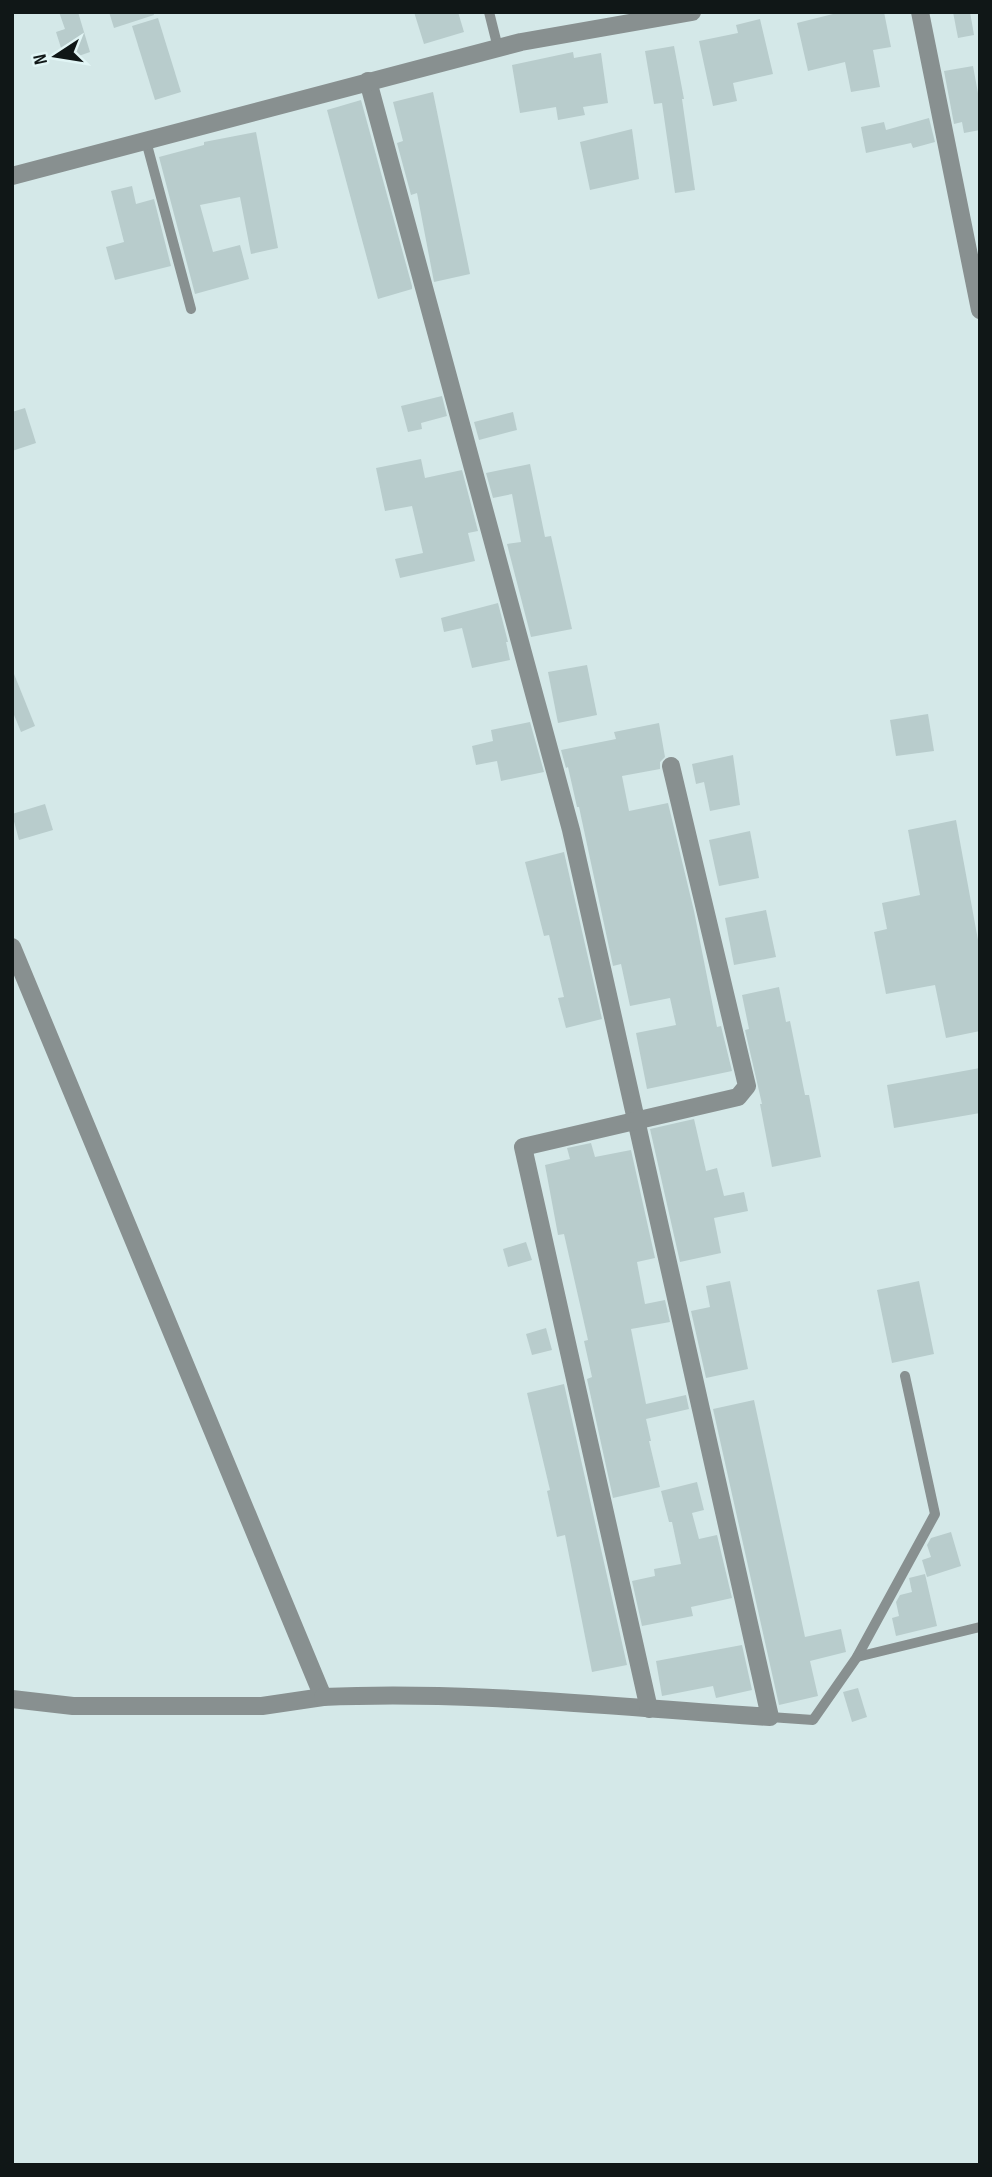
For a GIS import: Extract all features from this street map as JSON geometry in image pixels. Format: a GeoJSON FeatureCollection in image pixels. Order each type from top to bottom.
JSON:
{"type":"FeatureCollection","features":[{"type":"Feature","properties":{"kind":"street"},"geometry":{"type":"LineString","coordinates":[[12,176],[521,41],[692,12]]}},
{"type":"Feature","properties":{"kind":"street"},"geometry":{"type":"LineString","coordinates":[[920,12],[980,310]]}},
{"type":"Feature","properties":{"kind":"street"},"geometry":{"type":"LineString","coordinates":[[12,1699],[73,1706],[262,1706],[323,1697],[392,1694],[770,1717],[571,830],[368,81]]}},
{"type":"Feature","properties":{"kind":"street"},"geometry":{"type":"LineString","coordinates":[[649,1709],[523,1147],[738,1097],[747,1086],[671,766]]}},
{"type":"Feature","properties":{"kind":"street"},"geometry":{"type":"LineString","coordinates":[[12,947],[323,1697]]}},
{"type":"Feature","properties":{"kind":"lane"},"geometry":{"type":"LineString","coordinates":[[489,12],[498,48]]}},
{"type":"Feature","properties":{"kind":"lane"},"geometry":{"type":"LineString","coordinates":[[146,141],[191,309]]}},
{"type":"Feature","properties":{"kind":"lane"},"geometry":{"type":"LineString","coordinates":[[770,1717],[813,1720],[857,1657],[935,1514],[905,1376]]}},
{"type":"Feature","properties":{"kind":"lane"},"geometry":{"type":"LineString","coordinates":[[857,1657],[980,1627]]}},
{"type":"Feature","properties":{"kind":"building"},"geometry":{"type":"Polygon","coordinates":[[[59,12],[78,12],[90,52],[73,58],[70,48],[62,51],[56,32],[65,29],[59,12]]]}},
{"type":"Feature","properties":{"kind":"building"},"geometry":{"type":"Polygon","coordinates":[[[109,12],[153,12],[154,15],[114,28],[109,12]]]}},
{"type":"Feature","properties":{"kind":"building"},"geometry":{"type":"Polygon","coordinates":[[[414,12],[458,12],[464,32],[424,44],[414,12]]]}},
{"type":"Feature","properties":{"kind":"building"},"geometry":{"type":"Polygon","coordinates":[[[841,12],[884,12],[891,47],[873,50],[880,87],[851,92],[845,62],[808,71],[797,23],[841,12]]]}},
{"type":"Feature","properties":{"kind":"building"},"geometry":{"type":"Polygon","coordinates":[[[953,12],[970,12],[974,35],[958,38],[953,12]]]}},
{"type":"Feature","properties":{"kind":"building"},"geometry":{"type":"Polygon","coordinates":[[[158,18],[181,92],[155,100],[132,26],[158,18]]]}},
{"type":"Feature","properties":{"kind":"building"},"geometry":{"type":"Polygon","coordinates":[[[760,19],[773,74],[733,83],[737,101],[713,106],[699,41],[738,33],[736,25],[760,19]]]}},
{"type":"Feature","properties":{"kind":"building"},"geometry":{"type":"Polygon","coordinates":[[[674,46],[684,99],[695,190],[675,193],[662,103],[654,104],[645,51],[674,46]]]}},
{"type":"Feature","properties":{"kind":"building"},"geometry":{"type":"Polygon","coordinates":[[[573,52],[574,58],[601,53],[608,103],[583,107],[585,115],[558,120],[556,107],[520,113],[512,65],[573,52]]]}},
{"type":"Feature","properties":{"kind":"building"},"geometry":{"type":"Polygon","coordinates":[[[973,66],[980,104],[980,130],[964,133],[962,122],[954,124],[944,71],[973,66]]]}},
{"type":"Feature","properties":{"kind":"building"},"geometry":{"type":"Polygon","coordinates":[[[433,92],[470,274],[434,282],[417,193],[411,195],[397,143],[403,141],[393,102],[433,92]]]}},
{"type":"Feature","properties":{"kind":"building"},"geometry":{"type":"Polygon","coordinates":[[[361,100],[412,286],[412,289],[378,299],[327,110],[361,100]]]}},
{"type":"Feature","properties":{"kind":"building"},"geometry":{"type":"Polygon","coordinates":[[[929,118],[935,142],[913,148],[911,143],[866,153],[861,127],[884,122],[886,130],[929,118]]]}},
{"type":"Feature","properties":{"kind":"building"},"geometry":{"type":"Polygon","coordinates":[[[632,129],[639,179],[590,190],[580,142],[632,129]]]}},
{"type":"Feature","properties":{"kind":"building"},"geometry":{"type":"Polygon","coordinates":[[[256,132],[278,248],[251,254],[240,197],[200,205],[213,252],[240,245],[249,279],[195,294],[159,157],[204,145],[204,142],[256,132]]]}},
{"type":"Feature","properties":{"kind":"building"},"geometry":{"type":"Polygon","coordinates":[[[132,186],[136,204],[154,199],[171,266],[115,280],[106,247],[124,242],[111,191],[132,186]]]}},
{"type":"Feature","properties":{"kind":"building"},"geometry":{"type":"Polygon","coordinates":[[[442,396],[447,416],[421,423],[422,429],[408,432],[401,406],[442,396]]]}},
{"type":"Feature","properties":{"kind":"building"},"geometry":{"type":"Polygon","coordinates":[[[25,408],[36,443],[12,451],[12,412],[25,408]]]}},
{"type":"Feature","properties":{"kind":"building"},"geometry":{"type":"Polygon","coordinates":[[[513,412],[517,430],[479,440],[474,422],[513,412]]]}},
{"type":"Feature","properties":{"kind":"building"},"geometry":{"type":"Polygon","coordinates":[[[421,459],[425,478],[462,470],[478,531],[468,533],[475,561],[400,578],[395,559],[423,553],[412,506],[385,511],[376,468],[421,459]]]}},
{"type":"Feature","properties":{"kind":"building"},"geometry":{"type":"Polygon","coordinates":[[[530,464],[545,537],[551,536],[572,629],[531,637],[507,544],[521,542],[512,494],[493,498],[486,473],[530,464]]]}},
{"type":"Feature","properties":{"kind":"building"},"geometry":{"type":"Polygon","coordinates":[[[498,603],[510,660],[472,668],[462,628],[444,632],[441,618],[498,603]]]}},
{"type":"Feature","properties":{"kind":"building"},"geometry":{"type":"Polygon","coordinates":[[[587,665],[597,715],[558,723],[548,672],[587,665]]]}},
{"type":"Feature","properties":{"kind":"building"},"geometry":{"type":"Polygon","coordinates":[[[12,669],[35,726],[21,732],[12,710],[12,669]]]}},
{"type":"Feature","properties":{"kind":"building"},"geometry":{"type":"Polygon","coordinates":[[[928,714],[934,751],[896,756],[890,720],[928,714]]]}},
{"type":"Feature","properties":{"kind":"building"},"geometry":{"type":"Polygon","coordinates":[[[530,722],[544,772],[501,781],[497,761],[476,765],[472,746],[493,741],[491,730],[530,722]]]}},
{"type":"Feature","properties":{"kind":"building"},"geometry":{"type":"Polygon","coordinates":[[[659,723],[665,757],[660,762],[660,769],[622,776],[629,811],[668,803],[694,911],[717,1027],[721,1026],[732,1071],[647,1089],[636,1033],[676,1025],[670,998],[630,1006],[621,964],[613,966],[579,807],[561,750],[616,739],[614,732],[659,723]]]}},
{"type":"Feature","properties":{"kind":"building"},"geometry":{"type":"Polygon","coordinates":[[[733,755],[740,805],[710,811],[704,782],[696,784],[692,764],[733,755]]]}},
{"type":"Feature","properties":{"kind":"building"},"geometry":{"type":"Polygon","coordinates":[[[45,804],[53,830],[19,840],[12,814],[45,804]]]}},
{"type":"Feature","properties":{"kind":"building"},"geometry":{"type":"Polygon","coordinates":[[[956,820],[980,951],[980,1031],[946,1038],[935,985],[886,994],[874,932],[887,929],[882,903],[920,895],[908,830],[956,820]]]}},
{"type":"Feature","properties":{"kind":"building"},"geometry":{"type":"Polygon","coordinates":[[[750,831],[759,878],[719,886],[709,840],[750,831]]]}},
{"type":"Feature","properties":{"kind":"building"},"geometry":{"type":"Polygon","coordinates":[[[564,852],[602,1019],[566,1028],[558,998],[564,997],[549,935],[544,936],[525,862],[564,852]]]}},
{"type":"Feature","properties":{"kind":"building"},"geometry":{"type":"Polygon","coordinates":[[[766,910],[776,957],[734,965],[725,918],[766,910]]]}},
{"type":"Feature","properties":{"kind":"building"},"geometry":{"type":"Polygon","coordinates":[[[779,987],[786,1022],[790,1021],[805,1095],[809,1095],[821,1157],[772,1167],[762,1104],[745,1030],[749,1029],[742,995],[779,987]]]}},
{"type":"Feature","properties":{"kind":"building"},"geometry":{"type":"Polygon","coordinates":[[[980,1068],[980,1113],[894,1128],[887,1085],[980,1068]]]}},
{"type":"Feature","properties":{"kind":"building"},"geometry":{"type":"Polygon","coordinates":[[[694,1119],[706,1171],[717,1168],[724,1196],[744,1192],[748,1211],[714,1218],[721,1253],[680,1262],[650,1129],[694,1119]]]}},
{"type":"Feature","properties":{"kind":"building"},"geometry":{"type":"Polygon","coordinates":[[[591,1143],[595,1157],[631,1150],[655,1258],[637,1262],[645,1304],[665,1300],[670,1322],[631,1329],[646,1404],[686,1395],[689,1409],[646,1419],[660,1487],[613,1498],[587,1379],[592,1377],[584,1341],[588,1340],[564,1234],[558,1235],[545,1165],[570,1159],[567,1148],[591,1143]]]}},
{"type":"Feature","properties":{"kind":"building"},"geometry":{"type":"Polygon","coordinates":[[[526,1242],[532,1260],[508,1267],[503,1249],[526,1242]]]}},
{"type":"Feature","properties":{"kind":"building"},"geometry":{"type":"Polygon","coordinates":[[[730,1281],[748,1369],[706,1378],[691,1311],[710,1307],[706,1286],[730,1281]]]}},
{"type":"Feature","properties":{"kind":"building"},"geometry":{"type":"Polygon","coordinates":[[[919,1281],[934,1354],[892,1363],[877,1290],[919,1281]]]}},
{"type":"Feature","properties":{"kind":"building"},"geometry":{"type":"Polygon","coordinates":[[[546,1328],[552,1350],[532,1355],[526,1334],[546,1328]]]}},
{"type":"Feature","properties":{"kind":"building"},"geometry":{"type":"Polygon","coordinates":[[[564,1384],[627,1665],[592,1672],[565,1535],[557,1537],[547,1491],[550,1490],[527,1393],[564,1384]]]}},
{"type":"Feature","properties":{"kind":"building"},"geometry":{"type":"Polygon","coordinates":[[[754,1400],[805,1637],[841,1629],[846,1652],[810,1661],[818,1696],[779,1705],[713,1409],[754,1400]]]}},
{"type":"Feature","properties":{"kind":"building"},"geometry":{"type":"Polygon","coordinates":[[[697,1482],[704,1510],[692,1513],[699,1539],[717,1535],[732,1598],[691,1607],[693,1616],[642,1626],[632,1581],[655,1576],[654,1569],[681,1564],[672,1522],[669,1522],[661,1491],[697,1482]]]}},
{"type":"Feature","properties":{"kind":"building"},"geometry":{"type":"Polygon","coordinates":[[[951,1532],[961,1566],[927,1577],[922,1560],[931,1557],[927,1545],[931,1538],[951,1532]]]}},
{"type":"Feature","properties":{"kind":"building"},"geometry":{"type":"Polygon","coordinates":[[[925,1574],[937,1626],[896,1636],[892,1618],[899,1616],[896,1602],[900,1595],[912,1592],[909,1578],[925,1574]]]}},
{"type":"Feature","properties":{"kind":"building"},"geometry":{"type":"Polygon","coordinates":[[[742,1645],[752,1690],[716,1698],[713,1686],[662,1696],[656,1661],[742,1645]]]}},
{"type":"Feature","properties":{"kind":"building"},"geometry":{"type":"Polygon","coordinates":[[[858,1688],[867,1717],[852,1722],[843,1692],[858,1688]]]}}]}
